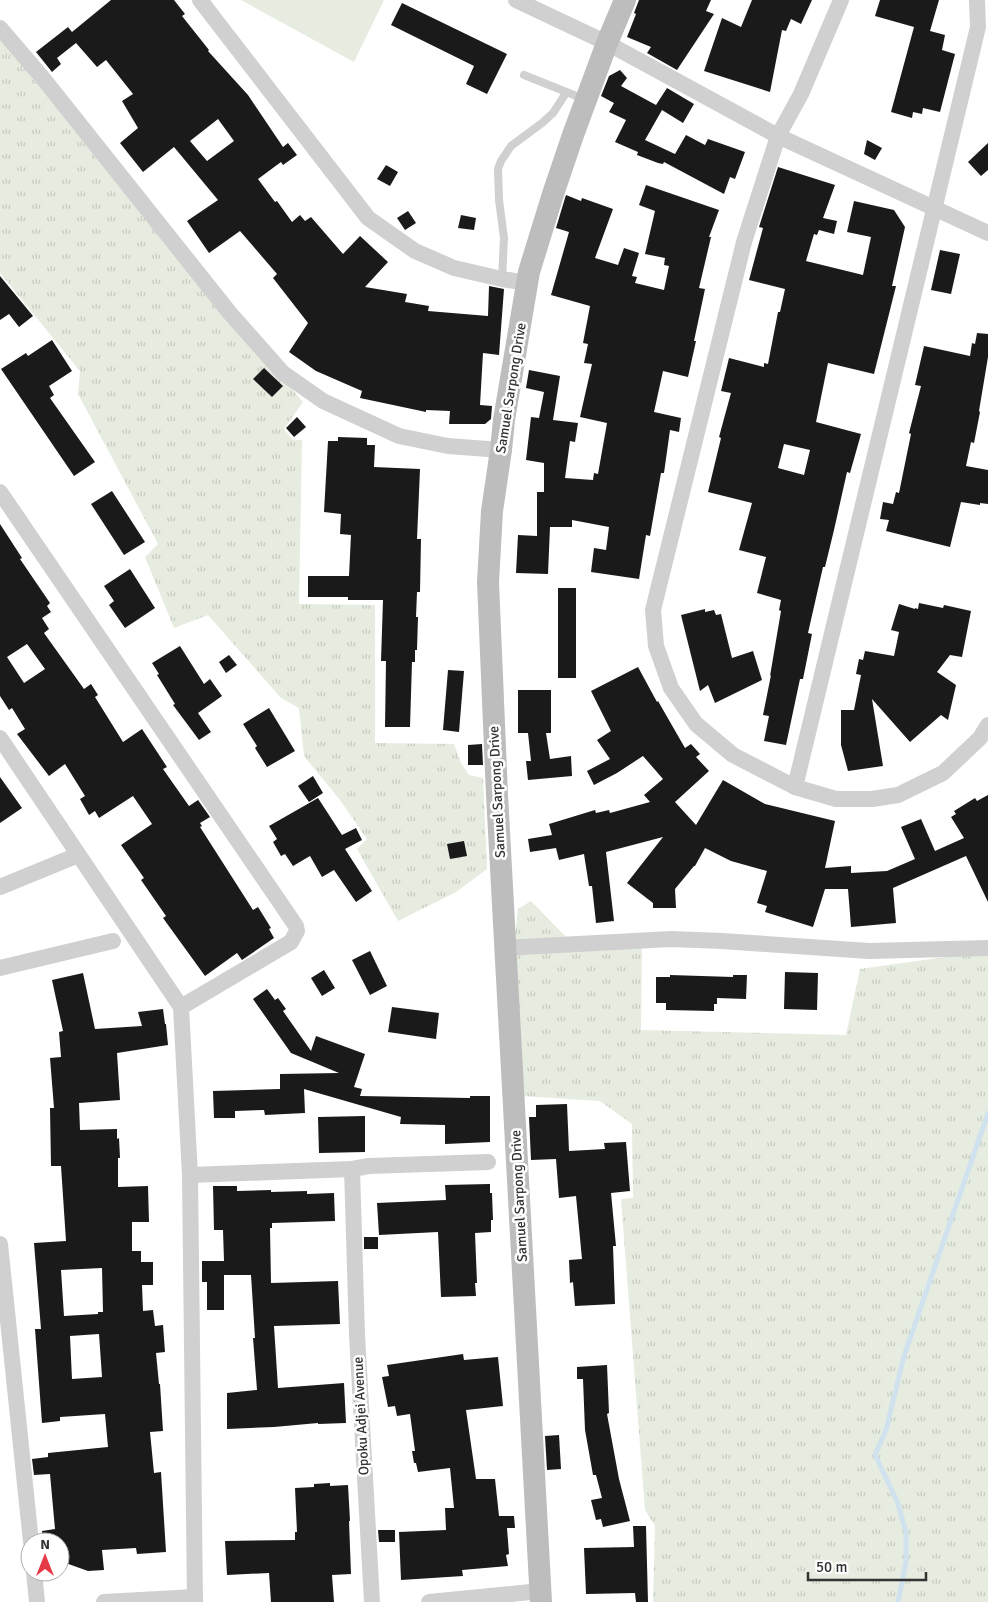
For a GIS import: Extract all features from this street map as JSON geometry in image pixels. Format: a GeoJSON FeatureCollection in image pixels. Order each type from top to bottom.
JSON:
{"type":"FeatureCollection","features":[{"type":"Feature","properties":{"kind":"street"},"geometry":{"type":"LineString","coordinates":[[200,0],[368,218],[415,251],[454,268],[527,283]]}},
{"type":"Feature","properties":{"kind":"street"},"geometry":{"type":"LineString","coordinates":[[516,0],[607,43],[778,136],[988,233]]}},
{"type":"Feature","properties":{"kind":"street","name":"Samuel Sarpong Drive"},"geometry":{"type":"LineString","coordinates":[[541,1597],[497,795],[488,582],[492,511],[504,420],[529,272],[553,194],[576,96],[607,43],[625,0]]}},
{"type":"Feature","properties":{"kind":"street"},"geometry":{"type":"LineString","coordinates":[[841,0],[800,94],[778,136],[744,242],[653,610],[656,646],[671,688],[696,724],[733,755],[794,787],[836,799],[872,799],[898,796],[943,773],[980,738],[988,725]]}},
{"type":"Feature","properties":{"kind":"street"},"geometry":{"type":"LineString","coordinates":[[794,787],[978,26],[977,0]]}},
{"type":"Feature","properties":{"kind":"street"},"geometry":{"type":"LineString","coordinates":[[0,28],[48,85],[229,312],[283,372],[323,401],[398,436],[448,446],[501,450]]}},
{"type":"Feature","properties":{"kind":"street"},"geometry":{"type":"LineString","coordinates":[[0,492],[296,926],[297,931],[291,942],[181,1007]]}},
{"type":"Feature","properties":{"kind":"street"},"geometry":{"type":"LineString","coordinates":[[0,738],[181,1007],[190,1175],[195,1600],[104,1602]]}},
{"type":"Feature","properties":{"kind":"street"},"geometry":{"type":"LineString","coordinates":[[0,887],[78,855]]}},
{"type":"Feature","properties":{"kind":"street"},"geometry":{"type":"LineString","coordinates":[[505,948],[671,939],[869,951],[988,948]]}},
{"type":"Feature","properties":{"kind":"street"},"geometry":{"type":"LineString","coordinates":[[0,968],[113,941]]}},
{"type":"Feature","properties":{"kind":"street"},"geometry":{"type":"LineString","coordinates":[[190,1175],[488,1162]]}},
{"type":"Feature","properties":{"kind":"street","name":"Opoku Adjei Avenue"},"geometry":{"type":"LineString","coordinates":[[352,1169],[357,1335],[372,1602]]}},
{"type":"Feature","properties":{"kind":"street"},"geometry":{"type":"LineString","coordinates":[[0,1244],[30,1532]]}},
{"type":"Feature","properties":{"kind":"street"},"geometry":{"type":"LineString","coordinates":[[35,1582],[37,1602]]}},
{"type":"Feature","properties":{"kind":"street"},"geometry":{"type":"LineString","coordinates":[[429,1602],[541,1597]]}},
{"type":"Feature","properties":{"kind":"lane"},"geometry":{"type":"LineString","coordinates":[[524,75],[576,96]]}},
{"type":"Feature","properties":{"kind":"lane"},"geometry":{"type":"LineString","coordinates":[[502,279],[504,238],[499,200],[498,169],[501,160],[511,146],[576,96]]}},
{"type":"Feature","properties":{"kind":"green space"},"geometry":{"type":"Polygon","coordinates":[[[241,0],[384,0],[354,62],[241,0]]]}},
{"type":"Feature","properties":{"kind":"green space"},"geometry":{"type":"Polygon","coordinates":[[[0,38],[303,402],[284,429],[293,440],[302,440],[299,604],[375,605],[375,743],[454,744],[461,763],[469,775],[483,778],[487,869],[456,892],[398,921],[357,849],[367,839],[340,800],[304,756],[299,708],[281,698],[208,615],[174,628],[145,557],[158,544],[78,394],[80,371],[0,273],[0,38]]]}},
{"type":"Feature","properties":{"kind":"green space"},"geometry":{"type":"Polygon","coordinates":[[[531,901],[568,939],[642,939],[641,1030],[846,1035],[860,969],[988,951],[988,1602],[653,1602],[655,1526],[645,1510],[621,1199],[633,1198],[632,1124],[600,1101],[521,1096],[514,944],[518,909],[531,901]]]}},
{"type":"Feature","properties":{"kind":"building"},"geometry":{"type":"Polygon","coordinates":[[[111,0],[174,0],[185,14],[182,16],[208,51],[248,95],[283,147],[288,143],[297,155],[283,165],[281,162],[258,179],[275,202],[277,201],[292,222],[300,215],[305,221],[311,217],[343,254],[360,236],[388,262],[365,287],[407,294],[405,302],[429,306],[428,311],[488,316],[489,286],[504,289],[499,355],[483,353],[480,405],[492,406],[491,419],[485,424],[449,424],[450,411],[426,410],[426,412],[360,398],[362,391],[316,371],[289,352],[308,323],[273,278],[277,274],[240,231],[209,253],[187,221],[218,200],[174,147],[143,172],[120,143],[138,128],[122,101],[133,94],[106,60],[97,67],[76,43],[57,58],[61,64],[52,72],[36,52],[68,27],[72,32],[111,0]],[[218,119],[190,141],[207,161],[234,141],[218,119]]]}},
{"type":"Feature","properties":{"kind":"building"},"geometry":{"type":"Polygon","coordinates":[[[639,0],[711,0],[706,11],[714,14],[677,70],[647,53],[651,47],[627,37],[639,0]]]}},
{"type":"Feature","properties":{"kind":"building"},"geometry":{"type":"Polygon","coordinates":[[[752,0],[812,0],[801,24],[791,19],[786,31],[782,30],[770,92],[704,71],[722,18],[741,27],[752,0]]]}},
{"type":"Feature","properties":{"kind":"building"},"geometry":{"type":"Polygon","coordinates":[[[880,0],[939,0],[930,31],[945,35],[942,50],[955,54],[940,112],[923,108],[922,114],[913,112],[912,118],[891,112],[914,27],[875,16],[880,0]]]}},
{"type":"Feature","properties":{"kind":"building"},"geometry":{"type":"Polygon","coordinates":[[[402,3],[507,54],[487,94],[466,84],[474,66],[391,25],[402,3]]]}},
{"type":"Feature","properties":{"kind":"building"},"geometry":{"type":"Polygon","coordinates":[[[620,70],[627,78],[621,86],[656,105],[667,88],[694,104],[683,123],[662,110],[645,140],[675,154],[686,135],[705,145],[708,139],[745,152],[735,179],[730,177],[724,194],[664,162],[663,164],[658,163],[637,155],[638,152],[615,142],[626,120],[609,112],[614,103],[601,96],[609,76],[620,70]]]}},
{"type":"Feature","properties":{"kind":"building"},"geometry":{"type":"Polygon","coordinates":[[[867,140],[882,148],[875,160],[864,154],[867,140]]]}},
{"type":"Feature","properties":{"kind":"building"},"geometry":{"type":"Polygon","coordinates":[[[988,143],[988,170],[981,176],[968,162],[988,143]]]}},
{"type":"Feature","properties":{"kind":"building"},"geometry":{"type":"Polygon","coordinates":[[[386,165],[398,172],[390,186],[377,179],[386,165]]]}},
{"type":"Feature","properties":{"kind":"building"},"geometry":{"type":"Polygon","coordinates":[[[778,167],[835,185],[823,218],[837,221],[834,234],[819,230],[817,235],[814,234],[806,261],[863,275],[871,237],[847,232],[854,201],[894,210],[905,227],[892,286],[896,286],[874,374],[828,363],[816,422],[861,434],[850,473],[847,472],[825,567],[823,567],[808,633],[812,634],[803,679],[800,679],[786,745],[764,741],[769,716],[763,715],[771,675],[781,600],[757,593],[766,557],[739,550],[752,503],[708,492],[721,438],[719,437],[731,393],[721,391],[729,358],[764,367],[764,363],[768,364],[778,312],[780,312],[785,289],[749,280],[763,228],[759,227],[778,167]],[[784,444],[778,468],[804,475],[810,450],[784,444]]]}},
{"type":"Feature","properties":{"kind":"building"},"geometry":{"type":"Polygon","coordinates":[[[646,185],[719,210],[709,237],[711,237],[699,288],[705,289],[688,377],[663,371],[654,412],[681,418],[679,432],[670,430],[664,473],[661,473],[650,536],[646,535],[639,579],[591,572],[594,548],[606,550],[609,527],[572,520],[572,527],[550,527],[548,574],[516,573],[518,535],[537,536],[537,492],[544,492],[544,463],[526,460],[531,417],[539,418],[544,392],[526,388],[529,370],[560,376],[553,420],[578,423],[575,442],[570,441],[565,478],[593,480],[594,473],[598,474],[607,423],[580,417],[592,364],[584,363],[588,344],[583,343],[590,306],[551,295],[569,232],[556,228],[566,195],[581,201],[582,198],[613,209],[595,258],[618,265],[624,248],[639,253],[632,276],[637,277],[635,283],[664,290],[669,266],[664,265],[665,258],[645,254],[655,211],[639,205],[646,185]]]}},
{"type":"Feature","properties":{"kind":"building"},"geometry":{"type":"Polygon","coordinates":[[[408,211],[416,223],[405,230],[397,218],[408,211]]]}},
{"type":"Feature","properties":{"kind":"building"},"geometry":{"type":"Polygon","coordinates":[[[461,215],[476,218],[474,230],[458,228],[461,215]]]}},
{"type":"Feature","properties":{"kind":"building"},"geometry":{"type":"Polygon","coordinates":[[[940,250],[960,254],[951,294],[931,290],[940,250]]]}},
{"type":"Feature","properties":{"kind":"building"},"geometry":{"type":"Polygon","coordinates":[[[0,276],[33,316],[19,327],[9,314],[0,320],[0,276]]]}},
{"type":"Feature","properties":{"kind":"building"},"geometry":{"type":"Polygon","coordinates":[[[977,333],[988,334],[988,357],[974,443],[971,442],[966,466],[988,470],[988,504],[980,503],[980,505],[961,502],[950,547],[886,531],[889,520],[880,519],[883,502],[893,504],[896,492],[899,493],[911,434],[909,433],[921,386],[915,385],[924,346],[970,356],[972,343],[975,344],[977,333]]]}},
{"type":"Feature","properties":{"kind":"building"},"geometry":{"type":"Polygon","coordinates":[[[52,340],[72,371],[49,386],[54,395],[50,398],[95,462],[74,476],[1,369],[26,353],[28,356],[52,340]]]}},
{"type":"Feature","properties":{"kind":"building"},"geometry":{"type":"Polygon","coordinates":[[[264,368],[283,386],[272,397],[253,379],[264,368]]]}},
{"type":"Feature","properties":{"kind":"building"},"geometry":{"type":"Polygon","coordinates":[[[297,417],[306,427],[294,437],[286,428],[297,417]]]}},
{"type":"Feature","properties":{"kind":"building"},"geometry":{"type":"Polygon","coordinates":[[[338,437],[367,438],[367,445],[375,445],[374,467],[420,469],[417,539],[421,539],[420,592],[417,592],[417,650],[415,650],[415,662],[412,662],[410,727],[385,727],[386,661],[381,661],[383,600],[348,600],[348,597],[308,597],[308,576],[349,576],[351,535],[340,534],[341,514],[324,512],[328,441],[338,441],[338,437]]]}},
{"type":"Feature","properties":{"kind":"building"},"geometry":{"type":"Polygon","coordinates":[[[112,491],[145,542],[124,555],[91,504],[112,491]]]}},
{"type":"Feature","properties":{"kind":"building"},"geometry":{"type":"Polygon","coordinates":[[[0,524],[22,558],[20,559],[50,603],[47,606],[51,612],[42,618],[49,629],[44,633],[84,689],[91,684],[98,695],[95,697],[123,742],[142,729],[167,767],[163,769],[189,806],[198,800],[210,817],[200,823],[202,826],[200,827],[253,910],[258,907],[271,928],[269,929],[274,938],[242,960],[237,953],[205,976],[163,918],[166,916],[141,880],[144,878],[121,845],[152,824],[133,796],[99,818],[95,811],[89,815],[80,799],[85,796],[65,764],[49,776],[17,734],[25,729],[12,708],[9,710],[0,696],[0,524]],[[27,644],[7,657],[24,683],[45,669],[27,644]]]}},
{"type":"Feature","properties":{"kind":"building"},"geometry":{"type":"Polygon","coordinates":[[[130,569],[155,608],[125,628],[109,605],[114,601],[104,586],[130,569]]]}},
{"type":"Feature","properties":{"kind":"building"},"geometry":{"type":"Polygon","coordinates":[[[558,588],[576,588],[576,678],[558,678],[558,588]]]}},
{"type":"Feature","properties":{"kind":"building"},"geometry":{"type":"Polygon","coordinates":[[[919,603],[943,608],[944,605],[971,611],[962,657],[950,655],[937,672],[956,685],[948,720],[941,715],[910,742],[872,699],[883,766],[848,771],[841,745],[841,710],[854,710],[861,675],[856,674],[859,659],[863,660],[865,651],[894,656],[899,632],[891,630],[899,604],[918,609],[919,603]]]}},
{"type":"Feature","properties":{"kind":"building"},"geometry":{"type":"Polygon","coordinates":[[[705,609],[705,612],[714,610],[716,615],[721,614],[732,658],[753,651],[762,680],[715,703],[708,685],[700,691],[681,615],[705,609]]]}},
{"type":"Feature","properties":{"kind":"building"},"geometry":{"type":"Polygon","coordinates":[[[180,646],[204,684],[210,679],[222,696],[198,713],[211,732],[199,740],[173,705],[175,704],[157,675],[159,674],[152,663],[180,646]]]}},
{"type":"Feature","properties":{"kind":"building"},"geometry":{"type":"Polygon","coordinates":[[[229,655],[237,665],[226,673],[219,662],[229,655]]]}},
{"type":"Feature","properties":{"kind":"building"},"geometry":{"type":"Polygon","coordinates":[[[638,667],[685,748],[691,744],[700,754],[696,757],[709,771],[675,802],[696,825],[723,780],[765,804],[835,821],[825,868],[851,866],[851,873],[887,871],[915,859],[901,827],[921,819],[935,851],[964,838],[951,817],[956,814],[954,811],[975,798],[977,801],[988,795],[988,902],[966,856],[893,888],[896,923],[851,927],[848,889],[825,889],[813,927],[765,912],[767,906],[757,903],[767,871],[731,861],[705,848],[695,866],[675,889],[676,908],[653,908],[653,903],[627,883],[663,837],[606,852],[614,921],[596,923],[592,886],[589,886],[584,854],[559,860],[556,848],[530,852],[528,839],[552,835],[549,824],[595,810],[596,813],[609,810],[610,813],[650,802],[644,795],[663,779],[643,756],[594,785],[587,771],[610,759],[597,740],[611,731],[591,691],[638,667]]]}},
{"type":"Feature","properties":{"kind":"building"},"geometry":{"type":"Polygon","coordinates":[[[448,670],[464,671],[459,732],[443,730],[448,670]]]}},
{"type":"Feature","properties":{"kind":"building"},"geometry":{"type":"Polygon","coordinates":[[[518,690],[551,690],[551,733],[546,733],[550,759],[571,756],[572,776],[528,780],[526,761],[531,761],[528,733],[518,733],[518,690]]]}},
{"type":"Feature","properties":{"kind":"building"},"geometry":{"type":"Polygon","coordinates":[[[269,708],[295,751],[267,767],[255,748],[257,746],[243,724],[269,708]]]}},
{"type":"Feature","properties":{"kind":"building"},"geometry":{"type":"Polygon","coordinates":[[[482,744],[483,765],[468,765],[468,745],[482,744]]]}},
{"type":"Feature","properties":{"kind":"building"},"geometry":{"type":"Polygon","coordinates":[[[313,776],[323,793],[309,802],[298,786],[313,776]]]}},
{"type":"Feature","properties":{"kind":"building"},"geometry":{"type":"Polygon","coordinates":[[[0,777],[22,808],[0,823],[0,777]]]}},
{"type":"Feature","properties":{"kind":"building"},"geometry":{"type":"Polygon","coordinates":[[[318,798],[342,835],[356,828],[362,840],[345,849],[372,891],[356,902],[334,870],[322,877],[310,856],[293,866],[285,854],[281,856],[273,842],[277,839],[269,826],[318,798]]]}},
{"type":"Feature","properties":{"kind":"building"},"geometry":{"type":"Polygon","coordinates":[[[464,841],[467,856],[450,859],[447,844],[464,841]]]}},
{"type":"Feature","properties":{"kind":"building"},"geometry":{"type":"Polygon","coordinates":[[[370,951],[387,986],[370,995],[352,960],[370,951]]]}},
{"type":"Feature","properties":{"kind":"building"},"geometry":{"type":"Polygon","coordinates":[[[324,970],[335,988],[322,996],[311,978],[324,970]]]}},
{"type":"Feature","properties":{"kind":"building"},"geometry":{"type":"Polygon","coordinates":[[[785,972],[818,973],[817,1010],[784,1009],[785,972]]]}},
{"type":"Feature","properties":{"kind":"building"},"geometry":{"type":"Polygon","coordinates":[[[83,973],[95,1029],[142,1026],[138,1012],[163,1009],[168,1045],[117,1053],[120,1100],[79,1103],[80,1130],[117,1129],[120,1158],[118,1158],[118,1187],[148,1186],[149,1222],[132,1222],[132,1251],[141,1251],[141,1262],[153,1262],[153,1285],[142,1285],[143,1311],[153,1310],[155,1326],[163,1325],[165,1352],[156,1353],[163,1431],[150,1432],[154,1473],[161,1472],[166,1552],[137,1554],[136,1548],[102,1550],[104,1570],[88,1571],[70,1565],[70,1532],[42,1532],[55,1529],[50,1474],[34,1475],[32,1459],[48,1457],[48,1453],[108,1447],[105,1414],[60,1417],[60,1421],[42,1423],[35,1329],[41,1329],[34,1243],[66,1241],[61,1166],[51,1166],[50,1108],[54,1108],[50,1058],[61,1057],[59,1032],[63,1031],[52,980],[83,973]],[[102,1268],[61,1270],[64,1316],[103,1312],[102,1268]],[[99,1334],[70,1336],[72,1379],[102,1377],[99,1334]]]}},
{"type":"Feature","properties":{"kind":"building"},"geometry":{"type":"Polygon","coordinates":[[[670,975],[733,977],[733,975],[747,975],[746,999],[717,998],[717,1004],[714,1004],[714,1011],[666,1010],[666,1003],[656,1003],[656,977],[670,977],[670,975]]]}},
{"type":"Feature","properties":{"kind":"building"},"geometry":{"type":"Polygon","coordinates":[[[267,989],[275,1000],[278,998],[286,1009],[283,1011],[311,1051],[316,1036],[365,1054],[354,1087],[362,1089],[360,1096],[470,1098],[470,1096],[490,1096],[490,1142],[445,1144],[445,1125],[400,1124],[401,1117],[304,1089],[305,1113],[265,1115],[264,1110],[235,1111],[235,1118],[214,1118],[213,1091],[280,1089],[280,1074],[339,1073],[291,1053],[253,999],[267,989]]]}},
{"type":"Feature","properties":{"kind":"building"},"geometry":{"type":"Polygon","coordinates":[[[392,1007],[439,1013],[436,1039],[388,1032],[392,1007]]]}},
{"type":"Feature","properties":{"kind":"building"},"geometry":{"type":"Polygon","coordinates":[[[567,1104],[569,1151],[605,1149],[604,1143],[626,1142],[630,1191],[611,1193],[616,1246],[613,1246],[615,1304],[575,1306],[573,1282],[570,1283],[569,1260],[582,1259],[576,1196],[559,1198],[556,1159],[531,1160],[529,1117],[536,1117],[536,1105],[567,1104]]]}},
{"type":"Feature","properties":{"kind":"building"},"geometry":{"type":"Polygon","coordinates":[[[365,1116],[365,1152],[319,1153],[318,1117],[365,1116]]]}},
{"type":"Feature","properties":{"kind":"building"},"geometry":{"type":"Polygon","coordinates":[[[490,1184],[493,1220],[491,1220],[491,1232],[475,1233],[476,1296],[441,1297],[438,1232],[379,1235],[377,1203],[446,1200],[445,1185],[490,1184]]]}},
{"type":"Feature","properties":{"kind":"building"},"geometry":{"type":"Polygon","coordinates":[[[213,1186],[237,1186],[237,1191],[271,1190],[271,1192],[307,1191],[307,1194],[334,1193],[335,1221],[272,1223],[272,1228],[270,1228],[271,1283],[338,1281],[340,1324],[274,1326],[278,1388],[344,1383],[346,1423],[227,1429],[227,1393],[257,1390],[253,1338],[255,1338],[251,1275],[224,1275],[224,1310],[207,1310],[207,1282],[202,1282],[202,1261],[224,1261],[223,1230],[214,1230],[213,1186]]]}},
{"type":"Feature","properties":{"kind":"building"},"geometry":{"type":"Polygon","coordinates":[[[364,1237],[378,1237],[378,1249],[364,1249],[364,1237]]]}},
{"type":"Feature","properties":{"kind":"building"},"geometry":{"type":"Polygon","coordinates":[[[463,1354],[464,1360],[498,1357],[503,1406],[466,1410],[476,1479],[495,1479],[499,1516],[514,1516],[515,1528],[507,1528],[509,1554],[506,1555],[508,1566],[462,1570],[463,1576],[401,1580],[399,1532],[446,1530],[445,1508],[454,1508],[450,1468],[418,1472],[412,1451],[415,1451],[410,1414],[397,1416],[395,1406],[388,1407],[382,1377],[389,1376],[387,1365],[463,1354]]]}},
{"type":"Feature","properties":{"kind":"building"},"geometry":{"type":"Polygon","coordinates":[[[607,1365],[609,1413],[607,1414],[619,1479],[630,1521],[603,1527],[601,1519],[596,1520],[591,1500],[602,1498],[596,1475],[593,1475],[585,1430],[583,1379],[577,1379],[577,1367],[607,1365]]]}},
{"type":"Feature","properties":{"kind":"building"},"geometry":{"type":"Polygon","coordinates":[[[559,1435],[561,1469],[547,1470],[545,1436],[559,1435]]]}},
{"type":"Feature","properties":{"kind":"building"},"geometry":{"type":"Polygon","coordinates":[[[330,1483],[330,1486],[348,1485],[350,1521],[351,1574],[332,1575],[334,1602],[271,1602],[269,1573],[227,1575],[225,1541],[295,1540],[295,1532],[297,1532],[295,1488],[314,1487],[314,1484],[330,1483]]]}},
{"type":"Feature","properties":{"kind":"building"},"geometry":{"type":"Polygon","coordinates":[[[633,1526],[646,1526],[648,1602],[636,1602],[635,1593],[586,1594],[584,1548],[634,1547],[633,1526]]]}},
{"type":"Feature","properties":{"kind":"building"},"geometry":{"type":"Polygon","coordinates":[[[378,1530],[395,1530],[395,1542],[379,1542],[378,1530]]]}},
{"type":"Feature","properties":{"kind":"waterway"},"geometry":{"type":"LineString","coordinates":[[898,1602],[906,1562],[906,1532],[897,1501],[875,1455],[886,1430],[904,1356],[988,1113]]}}]}
